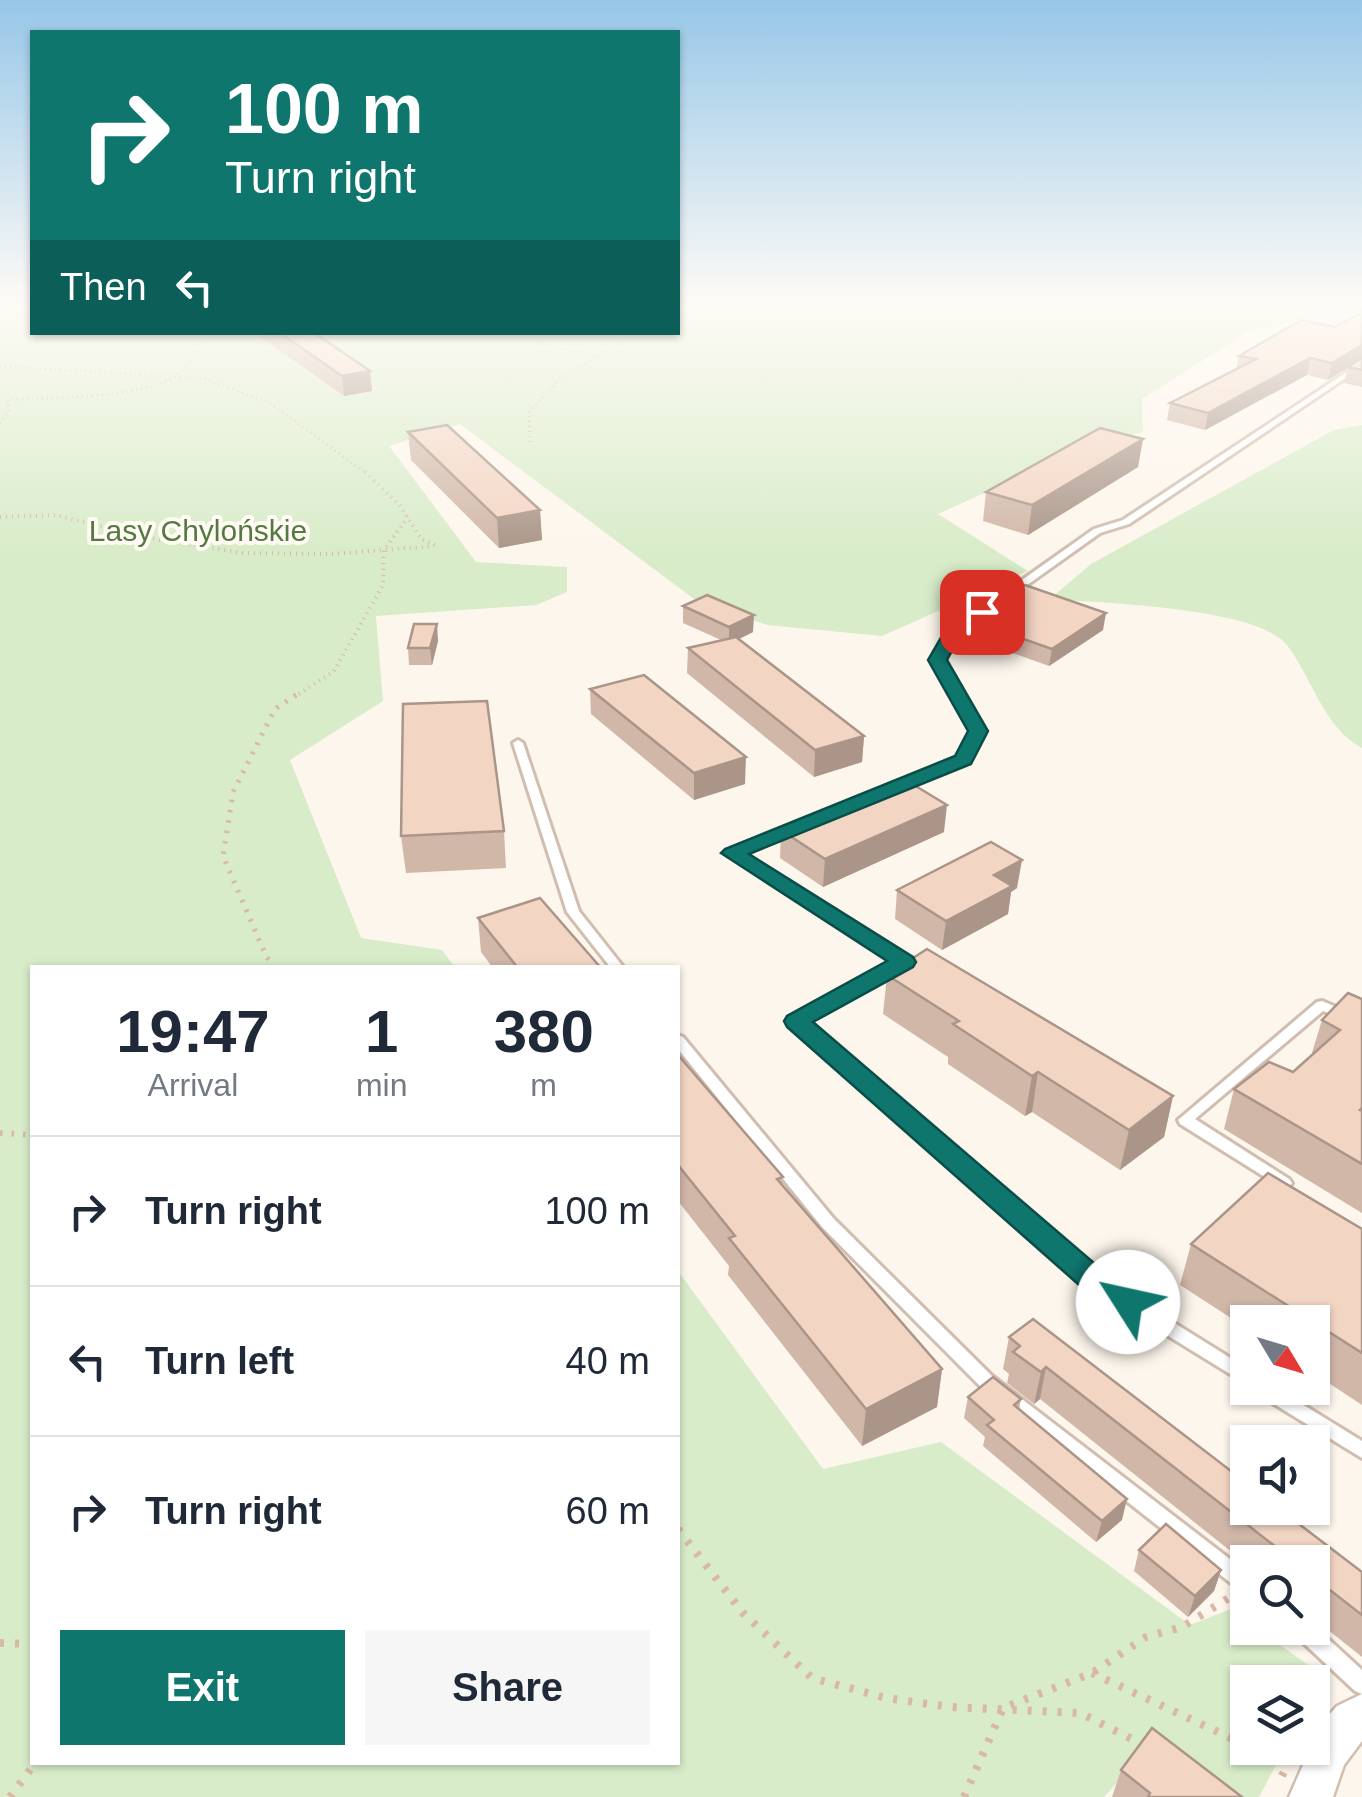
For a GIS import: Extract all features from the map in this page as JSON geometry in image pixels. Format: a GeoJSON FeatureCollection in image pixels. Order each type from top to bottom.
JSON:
{"type":"FeatureCollection","features":[{"type":"Feature","properties":{"kind":"street"},"geometry":{"type":"LineString","coordinates":[[1311,1797],[1320,1770],[1339,1736],[1362,1715]]}},
{"type":"Feature","properties":{"kind":"lane"},"geometry":{"type":"LineString","coordinates":[[874,796],[964,760],[978,731],[938,660],[952,633],[1097,531],[1126,522],[1329,386]]}},
{"type":"Feature","properties":{"kind":"lane"},"geometry":{"type":"LineString","coordinates":[[518,743],[573,912],[616,965]]}},
{"type":"Feature","properties":{"kind":"lane"},"geometry":{"type":"LineString","coordinates":[[803,825],[732,853],[904,962],[796,1021],[1098,1284],[1230,1367]]}},
{"type":"Feature","properties":{"kind":"lane"},"geometry":{"type":"LineString","coordinates":[[1298,1192],[1184,1120],[1322,1005],[1362,1022]]}},
{"type":"Feature","properties":{"kind":"lane"},"geometry":{"type":"LineString","coordinates":[[680,1042],[828,1223],[986,1380],[1230,1572]]}},
{"type":"Feature","properties":{"kind":"lane"},"geometry":{"type":"LineString","coordinates":[[1289,1405],[1362,1450]]}},
{"type":"Feature","properties":{"kind":"lane"},"geometry":{"type":"LineString","coordinates":[[1324,1645],[1362,1684]]}},
{"type":"Feature","properties":{"kind":"path"},"geometry":{"type":"LineString","coordinates":[[0,422],[10,410],[8,400],[131,386]]}},
{"type":"Feature","properties":{"kind":"path"},"geometry":{"type":"LineString","coordinates":[[0,517],[55,515],[155,540],[243,552],[438,546],[421,539],[408,517],[365,472],[270,403],[223,386]]}},
{"type":"Feature","properties":{"kind":"path"},"geometry":{"type":"LineString","coordinates":[[530,442],[529,412],[554,386]]}},
{"type":"Feature","properties":{"kind":"path"},"geometry":{"type":"LineString","coordinates":[[274,965],[222,856],[234,792],[275,709],[334,670],[383,586],[384,550],[408,517]]}},
{"type":"Feature","properties":{"kind":"path"},"geometry":{"type":"LineString","coordinates":[[0,1133],[30,1136]]}},
{"type":"Feature","properties":{"kind":"path"},"geometry":{"type":"LineString","coordinates":[[680,1532],[743,1613],[812,1678],[886,1698],[951,1707],[1080,1714],[1157,1752]]}},
{"type":"Feature","properties":{"kind":"path"},"geometry":{"type":"LineString","coordinates":[[964,1797],[1003,1708],[1092,1673],[1114,1654],[1146,1637],[1182,1626],[1230,1597]]}},
{"type":"Feature","properties":{"kind":"path"},"geometry":{"type":"LineString","coordinates":[[0,1643],[30,1644]]}},
{"type":"Feature","properties":{"kind":"path"},"geometry":{"type":"LineString","coordinates":[[1092,1673],[1230,1738]]}},
{"type":"Feature","properties":{"kind":"path"},"geometry":{"type":"LineString","coordinates":[[10,1797],[34,1765]]}},
{"type":"Feature","properties":{"kind":"green space","name":"Lasy Chylońskie"},"geometry":{"type":"Polygon","coordinates":[[[0,386],[1163,386],[1142,399],[1143,432],[1088,446],[938,514],[1028,571],[882,636],[767,625],[694,599],[460,424],[389,446],[476,562],[567,567],[567,592],[536,605],[376,616],[383,701],[290,760],[361,938],[442,950],[453,965],[30,965],[30,1765],[680,1765],[680,1274],[823,1469],[941,1442],[1190,1625],[1230,1609],[1230,1645],[1280,1645],[1308,1665],[1230,1665],[1230,1765],[1276,1765],[1259,1797],[1196,1797],[1141,1756],[1104,1797],[0,1797],[0,386]]]}},
{"type":"Feature","properties":{"kind":"green space"},"geometry":{"type":"Polygon","coordinates":[[[1362,425],[1362,748],[1338,728],[1287,645],[1270,632],[1244,622],[1176,609],[1050,599],[1091,564],[1334,430],[1362,425]]]}},
{"type":"Feature","properties":{"kind":"building"},"geometry":{"type":"Polygon","coordinates":[[[1204,386],[1258,386],[1208,413],[1170,403],[1204,386]]]}},
{"type":"Feature","properties":{"kind":"building"},"geometry":{"type":"Polygon","coordinates":[[[447,425],[540,510],[497,518],[408,432],[447,425]]]}},
{"type":"Feature","properties":{"kind":"building"},"geometry":{"type":"Polygon","coordinates":[[[1100,428],[1143,439],[1032,505],[986,492],[1100,428]]]}},
{"type":"Feature","properties":{"kind":"building"},"geometry":{"type":"Polygon","coordinates":[[[1025,585],[1106,613],[1052,649],[966,619],[1025,585]]]}},
{"type":"Feature","properties":{"kind":"building"},"geometry":{"type":"Polygon","coordinates":[[[707,595],[754,615],[729,627],[683,606],[707,595]]]}},
{"type":"Feature","properties":{"kind":"building"},"geometry":{"type":"Polygon","coordinates":[[[414,624],[437,624],[430,648],[408,648],[414,624]]]}},
{"type":"Feature","properties":{"kind":"building"},"geometry":{"type":"Polygon","coordinates":[[[736,637],[864,736],[815,750],[688,648],[736,637]]]}},
{"type":"Feature","properties":{"kind":"building"},"geometry":{"type":"Polygon","coordinates":[[[644,675],[746,757],[694,773],[590,689],[644,675]]]}},
{"type":"Feature","properties":{"kind":"building"},"geometry":{"type":"Polygon","coordinates":[[[487,701],[504,831],[401,836],[403,704],[487,701]]]}},
{"type":"Feature","properties":{"kind":"building"},"geometry":{"type":"Polygon","coordinates":[[[904,779],[947,805],[825,859],[781,830],[904,779]]]}},
{"type":"Feature","properties":{"kind":"building"},"geometry":{"type":"Polygon","coordinates":[[[991,842],[1022,860],[994,875],[1012,886],[946,921],[897,890],[991,842]]]}},
{"type":"Feature","properties":{"kind":"building"},"geometry":{"type":"Polygon","coordinates":[[[540,898],[598,965],[516,965],[478,918],[540,898]]]}},
{"type":"Feature","properties":{"kind":"building"},"geometry":{"type":"Polygon","coordinates":[[[927,949],[1173,1096],[1129,1130],[1038,1072],[1032,1076],[953,1024],[959,1021],[887,975],[927,949]]]}},
{"type":"Feature","properties":{"kind":"building"},"geometry":{"type":"Polygon","coordinates":[[[1348,993],[1362,999],[1362,1164],[1234,1089],[1269,1062],[1293,1072],[1340,1030],[1322,1020],[1348,993]]]}},
{"type":"Feature","properties":{"kind":"building"},"geometry":{"type":"Polygon","coordinates":[[[680,1057],[783,1177],[777,1179],[942,1369],[866,1409],[729,1238],[735,1236],[680,1167],[680,1057]]]}},
{"type":"Feature","properties":{"kind":"building"},"geometry":{"type":"Polygon","coordinates":[[[1268,1173],[1362,1229],[1362,1353],[1330,1333],[1330,1305],[1287,1305],[1191,1244],[1268,1173]]]}},
{"type":"Feature","properties":{"kind":"building"},"geometry":{"type":"Polygon","coordinates":[[[1033,1319],[1230,1470],[1230,1511],[1046,1367],[1041,1372],[1013,1352],[1020,1346],[1009,1337],[1033,1319]]]}},
{"type":"Feature","properties":{"kind":"building"},"geometry":{"type":"Polygon","coordinates":[[[993,1377],[1021,1399],[1014,1405],[1127,1499],[1102,1521],[987,1425],[994,1420],[968,1397],[993,1377]]]}},
{"type":"Feature","properties":{"kind":"building"},"geometry":{"type":"Polygon","coordinates":[[[1166,1524],[1221,1570],[1195,1596],[1139,1550],[1166,1524]]]}},
{"type":"Feature","properties":{"kind":"building"},"geometry":{"type":"Polygon","coordinates":[[[1248,1525],[1300,1525],[1327,1545],[1273,1545],[1248,1525]]]}},
{"type":"Feature","properties":{"kind":"building"},"geometry":{"type":"Polygon","coordinates":[[[1330,1548],[1362,1572],[1362,1615],[1330,1590],[1330,1548]]]}},
{"type":"Feature","properties":{"kind":"building"},"geometry":{"type":"Polygon","coordinates":[[[1152,1728],[1242,1797],[1148,1797],[1150,1793],[1121,1770],[1152,1728]]]}},
{"type":"Feature","properties":{"kind":"route"},"geometry":{"type":"LineString","coordinates":[[982,612],[952,633],[938,660],[978,731],[964,760],[732,853],[904,962],[796,1021],[1098,1284],[1128,1302]]}}]}
